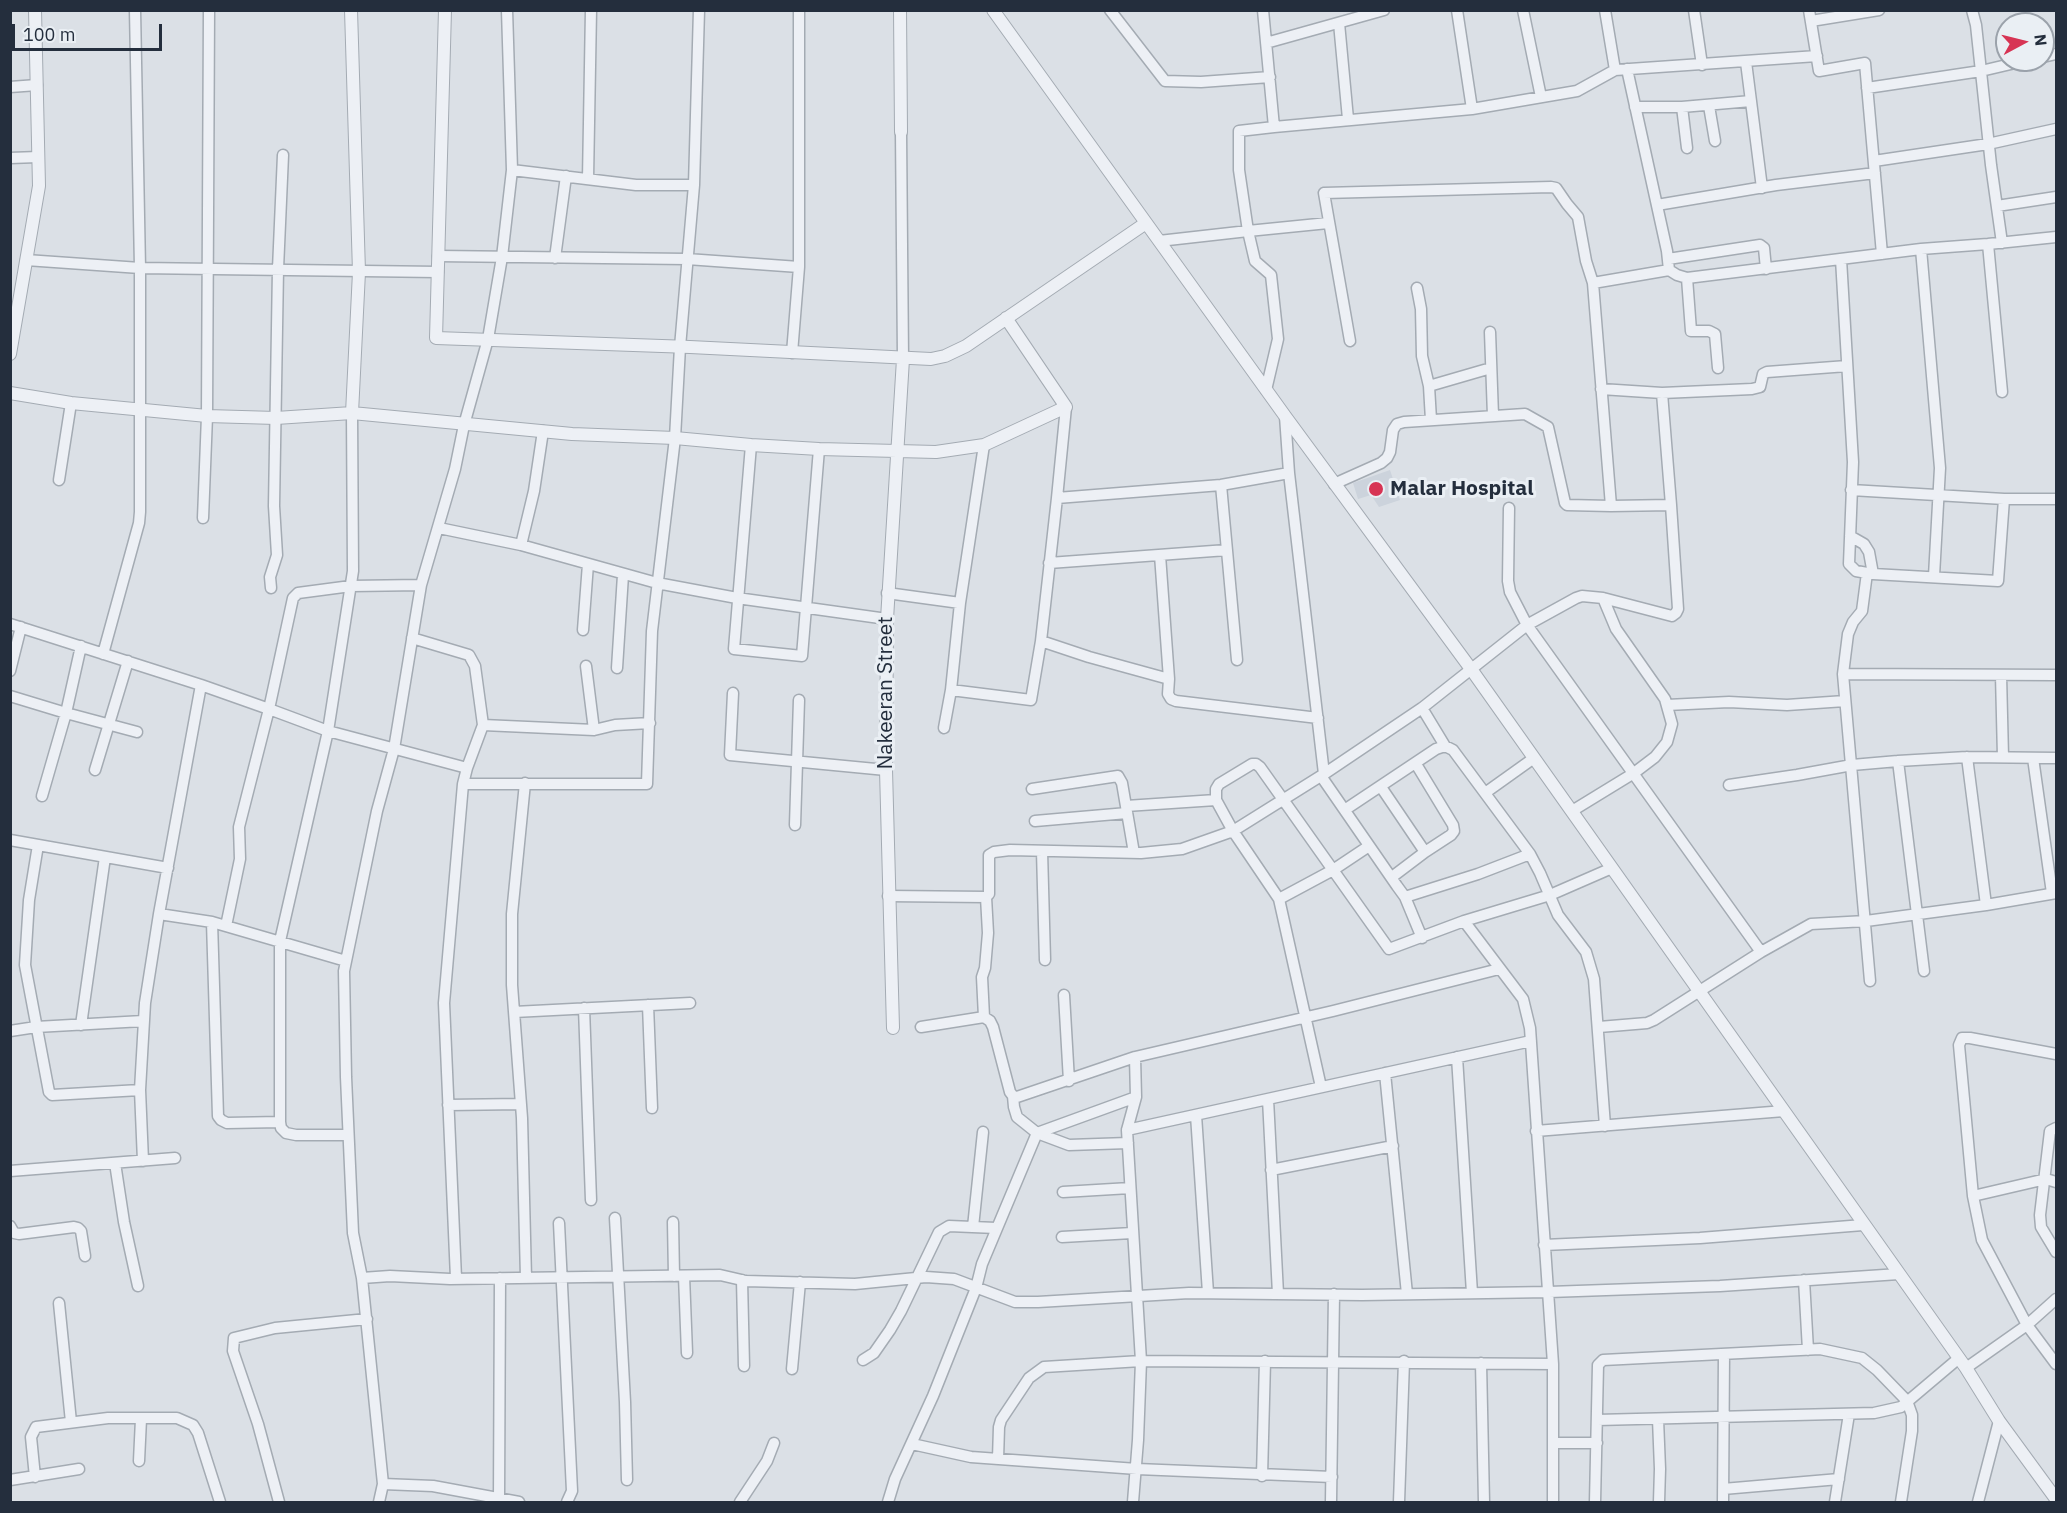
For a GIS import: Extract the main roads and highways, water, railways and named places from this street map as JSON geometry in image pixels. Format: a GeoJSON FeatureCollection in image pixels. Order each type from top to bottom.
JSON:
{"type":"FeatureCollection","features":[{"type":"Feature","properties":{"kind":"place","name":"Malar Hospital"},"geometry":{"type":"Point","coordinates":[1376,489]}}]}
